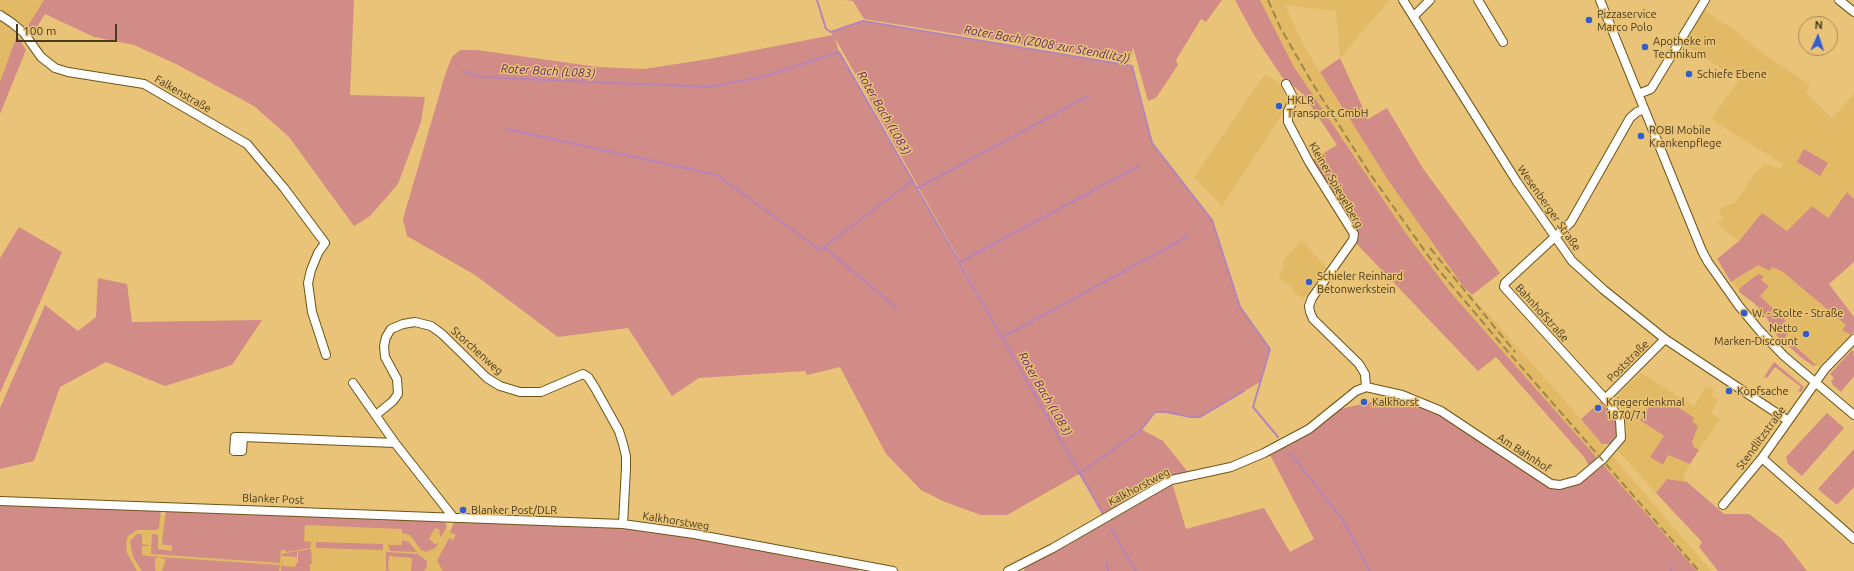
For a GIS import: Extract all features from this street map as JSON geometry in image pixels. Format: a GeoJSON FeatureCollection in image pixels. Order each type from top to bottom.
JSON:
{"type":"FeatureCollection","features":[{"type":"Feature","properties":{"kind":"street","name":"Wesenberger Straße"},"geometry":{"type":"LineString","coordinates":[[1403,0],[1516,182],[1572,261],[1604,290],[1665,339],[1787,420]]}},
{"type":"Feature","properties":{"kind":"street"},"geometry":{"type":"LineString","coordinates":[[1414,16],[1430,0]]}},
{"type":"Feature","properties":{"kind":"street"},"geometry":{"type":"LineString","coordinates":[[1478,0],[1503,42]]}},
{"type":"Feature","properties":{"kind":"street"},"geometry":{"type":"LineString","coordinates":[[1600,0],[1702,251],[1717,276],[1759,330],[1784,356],[1854,415]]}},
{"type":"Feature","properties":{"kind":"street"},"geometry":{"type":"LineString","coordinates":[[1638,94],[1651,89],[1706,0]]}},
{"type":"Feature","properties":{"kind":"street"},"geometry":{"type":"LineString","coordinates":[[1839,0],[1854,12]]}},
{"type":"Feature","properties":{"kind":"street","name":"Falkenstraße"},"geometry":{"type":"LineString","coordinates":[[0,15],[24,33],[41,57],[55,68],[68,72],[144,84],[247,144],[284,188],[325,242],[318,253],[311,270],[308,283],[312,312],[326,355]]}},
{"type":"Feature","properties":{"kind":"street","name":"Kleiner Spiegelberg"},"geometry":{"type":"LineString","coordinates":[[1286,84],[1294,98],[1288,111],[1288,122],[1309,162],[1353,230],[1354,234],[1353,240],[1312,298],[1309,306],[1310,312],[1313,318],[1359,364],[1365,374],[1366,387]]}},
{"type":"Feature","properties":{"kind":"street","name":"Bahnhofstraße"},"geometry":{"type":"LineString","coordinates":[[1605,399],[1504,287],[1505,283],[1555,239],[1571,222],[1630,118],[1636,112],[1644,110]]}},
{"type":"Feature","properties":{"kind":"street","name":"Storchenweg"},"geometry":{"type":"LineString","coordinates":[[376,416],[393,401],[398,394],[397,378],[385,357],[384,346],[386,337],[391,329],[403,324],[415,322],[431,326],[442,334],[487,378],[500,386],[520,392],[541,392],[583,374],[595,388],[619,431],[623,444],[626,468],[623,524]]}},
{"type":"Feature","properties":{"kind":"street","name":"Poststraße"},"geometry":{"type":"LineString","coordinates":[[1605,399],[1665,339]]}},
{"type":"Feature","properties":{"kind":"street","name":"Stendlitzstraße"},"geometry":{"type":"LineString","coordinates":[[1723,506],[1762,458],[1787,420],[1829,364],[1854,339]]}},
{"type":"Feature","properties":{"kind":"street"},"geometry":{"type":"LineString","coordinates":[[353,383],[395,443],[453,517]]}},
{"type":"Feature","properties":{"kind":"street","name":"Am Bahnhof"},"geometry":{"type":"LineString","coordinates":[[1366,387],[1402,395],[1428,405],[1453,418],[1510,458],[1551,484],[1560,485],[1578,480],[1603,459],[1621,438],[1620,420],[1605,399]]}},
{"type":"Feature","properties":{"kind":"street","name":"Kalkhorstweg"},"geometry":{"type":"LineString","coordinates":[[1008,571],[1171,480],[1231,467],[1264,453],[1309,429],[1356,391],[1366,387]]}},
{"type":"Feature","properties":{"kind":"street"},"geometry":{"type":"LineString","coordinates":[[242,437],[395,443]]}},
{"type":"Feature","properties":{"kind":"street"},"geometry":{"type":"LineString","coordinates":[[1762,458],[1854,540]]}},
{"type":"Feature","properties":{"kind":"street","name":"Blanker Post"},"geometry":{"type":"LineString","coordinates":[[0,501],[453,517]]}},
{"type":"Feature","properties":{"kind":"street","name":"Kalkhorstweg"},"geometry":{"type":"LineString","coordinates":[[453,517],[623,524],[694,534],[860,568],[893,571]]}},
{"type":"Feature","properties":{"kind":"street"},"geometry":{"type":"LineString","coordinates":[[1024,571],[1025,562]]}},
{"type":"Feature","properties":{"kind":"shaded area"},"geometry":{"type":"Polygon","coordinates":[[[0,0],[44,0],[26,29],[17,35],[0,82],[0,0]]]}},
{"type":"Feature","properties":{"kind":"shaded area"},"geometry":{"type":"Polygon","coordinates":[[[44,0],[354,0],[350,95],[425,97],[421,122],[398,184],[370,216],[354,226],[289,137],[254,106],[176,64],[134,45],[94,37],[45,14],[32,35],[26,29],[44,0]]]}},
{"type":"Feature","properties":{"kind":"shaded area"},"geometry":{"type":"Polygon","coordinates":[[[845,0],[1222,0],[1206,22],[1201,19],[1176,60],[1178,65],[1156,98],[1148,101],[1133,47],[1130,62],[864,19],[853,1],[845,0]]]}},
{"type":"Feature","properties":{"kind":"shaded area"},"geometry":{"type":"Polygon","coordinates":[[[1235,0],[1260,0],[1294,67],[1405,232],[1452,294],[1697,571],[1024,571],[1025,562],[1171,480],[1186,529],[1264,508],[1290,552],[1314,539],[1268,451],[1331,411],[1402,395],[1415,399],[1560,485],[1591,469],[1584,457],[1496,357],[1478,371],[1353,240],[1309,162],[1337,145],[1303,94],[1282,77],[1254,35],[1235,0]]]}},
{"type":"Feature","properties":{"kind":"shaded area"},"geometry":{"type":"Polygon","coordinates":[[[1260,0],[1390,0],[1340,58],[1336,11],[1285,5],[1303,44],[1388,180],[1463,286],[1581,419],[1711,571],[1697,571],[1452,294],[1405,232],[1294,67],[1260,0]]]}},
{"type":"Feature","properties":{"kind":"shaded area"},"geometry":{"type":"Polygon","coordinates":[[[1704,10],[1741,35],[1762,53],[1810,85],[1806,93],[1832,118],[1854,94],[1854,199],[1847,192],[1827,218],[1812,206],[1787,231],[1762,213],[1739,241],[1719,226],[1717,222],[1723,220],[1719,209],[1735,202],[1748,186],[1746,184],[1758,170],[1765,164],[1781,169],[1783,164],[1711,119],[1739,80],[1684,44],[1704,10]]]}},
{"type":"Feature","properties":{"kind":"shaded area"},"geometry":{"type":"Polygon","coordinates":[[[863,21],[1132,66],[1152,143],[1212,220],[1240,307],[1270,349],[1260,382],[1200,417],[1191,417],[1166,412],[1155,412],[1141,429],[1163,441],[1188,472],[1165,477],[1103,514],[1079,474],[1007,515],[981,515],[945,502],[921,490],[886,454],[840,367],[807,375],[805,371],[699,378],[672,396],[628,328],[558,337],[475,275],[407,236],[403,219],[445,75],[452,57],[460,50],[477,50],[598,67],[644,69],[709,59],[833,35],[831,32],[863,21]],[[835,38],[839,52],[1021,370],[835,38]]]}},
{"type":"Feature","properties":{"kind":"shaded area"},"geometry":{"type":"Polygon","coordinates":[[[17,35],[26,50],[0,114],[0,82],[17,35]]]}},
{"type":"Feature","properties":{"kind":"shaded area"},"geometry":{"type":"Polygon","coordinates":[[[1340,58],[1368,119],[1387,108],[1424,170],[1500,273],[1472,295],[1463,286],[1388,180],[1320,72],[1340,58]]]}},
{"type":"Feature","properties":{"kind":"shaded area"},"geometry":{"type":"Polygon","coordinates":[[[1265,74],[1280,84],[1289,104],[1222,206],[1194,177],[1265,74]]]}},
{"type":"Feature","properties":{"kind":"shaded area"},"geometry":{"type":"Polygon","coordinates":[[[1804,149],[1828,163],[1820,176],[1797,162],[1804,149]]]}},
{"type":"Feature","properties":{"kind":"shaded area"},"geometry":{"type":"Polygon","coordinates":[[[1847,192],[1854,199],[1854,262],[1829,284],[1854,317],[1854,332],[1851,335],[1842,330],[1846,325],[1783,272],[1772,267],[1770,271],[1758,265],[1731,282],[1717,259],[1739,241],[1762,213],[1787,231],[1812,206],[1828,218],[1847,192]]]}},
{"type":"Feature","properties":{"kind":"shaded area"},"geometry":{"type":"Polygon","coordinates":[[[19,227],[62,252],[0,393],[0,258],[19,227]]]}},
{"type":"Feature","properties":{"kind":"shaded area"},"geometry":{"type":"Polygon","coordinates":[[[1301,240],[1327,268],[1303,299],[1293,291],[1291,286],[1279,278],[1284,267],[1282,263],[1301,240]]]}},
{"type":"Feature","properties":{"kind":"shaded area"},"geometry":{"type":"Polygon","coordinates":[[[1757,255],[1771,260],[1854,317],[1854,332],[1819,366],[1812,366],[1776,335],[1767,318],[1754,303],[1739,292],[1730,279],[1757,255]]]}},
{"type":"Feature","properties":{"kind":"shaded area"},"geometry":{"type":"Polygon","coordinates":[[[1758,274],[1764,276],[1761,280],[1769,286],[1760,296],[1786,321],[1774,333],[1767,318],[1754,303],[1739,292],[1740,288],[1758,274]]]}},
{"type":"Feature","properties":{"kind":"shaded area"},"geometry":{"type":"Polygon","coordinates":[[[98,278],[127,284],[132,322],[262,320],[232,365],[165,386],[106,362],[60,387],[34,461],[0,469],[0,408],[45,305],[78,331],[96,317],[98,278]]]}},
{"type":"Feature","properties":{"kind":"shaded area"},"geometry":{"type":"Polygon","coordinates":[[[1784,327],[1789,332],[1785,337],[1816,365],[1814,366],[1803,359],[1776,335],[1784,327]]]}},
{"type":"Feature","properties":{"kind":"shaded area"},"geometry":{"type":"Polygon","coordinates":[[[1852,350],[1854,352],[1854,376],[1841,392],[1833,385],[1831,381],[1834,378],[1830,374],[1852,350]]]}},
{"type":"Feature","properties":{"kind":"shaded area"},"geometry":{"type":"Polygon","coordinates":[[[1774,362],[1804,387],[1801,392],[1798,391],[1801,387],[1775,367],[1767,378],[1764,377],[1774,362]]]}},
{"type":"Feature","properties":{"kind":"shaded area"},"geometry":{"type":"Polygon","coordinates":[[[1641,373],[1694,406],[1706,386],[1714,390],[1711,396],[1718,400],[1711,413],[1720,419],[1699,450],[1694,447],[1692,442],[1694,437],[1692,421],[1670,401],[1666,407],[1641,420],[1664,436],[1662,465],[1668,455],[1690,464],[1683,477],[1687,482],[1667,479],[1656,493],[1617,450],[1625,439],[1627,428],[1622,416],[1625,414],[1618,402],[1619,394],[1641,373]]]}},
{"type":"Feature","properties":{"kind":"shaded area"},"geometry":{"type":"Polygon","coordinates":[[[1655,399],[1666,406],[1669,401],[1694,418],[1692,421],[1698,426],[1692,442],[1694,447],[1699,450],[1690,464],[1668,455],[1663,465],[1650,457],[1664,436],[1640,420],[1655,399]]]}},
{"type":"Feature","properties":{"kind":"shaded area"},"geometry":{"type":"Polygon","coordinates":[[[1600,402],[1616,420],[1618,426],[1616,438],[1611,444],[1602,444],[1581,419],[1600,402]]]}},
{"type":"Feature","properties":{"kind":"shaded area"},"geometry":{"type":"Polygon","coordinates":[[[1827,413],[1844,428],[1802,476],[1788,464],[1786,457],[1827,413]]]}},
{"type":"Feature","properties":{"kind":"shaded area"},"geometry":{"type":"Polygon","coordinates":[[[1854,449],[1854,487],[1837,505],[1818,489],[1854,449]]]}},
{"type":"Feature","properties":{"kind":"shaded area"},"geometry":{"type":"Polygon","coordinates":[[[1667,479],[1687,482],[1724,514],[1749,514],[1782,539],[1807,571],[1718,571],[1699,547],[1702,542],[1656,493],[1667,479]]]}},
{"type":"Feature","properties":{"kind":"shaded area"},"geometry":{"type":"Polygon","coordinates":[[[0,504],[161,510],[159,528],[156,530],[137,530],[128,536],[126,542],[127,553],[137,571],[0,571],[0,504]]]}},
{"type":"Feature","properties":{"kind":"shaded area"},"geometry":{"type":"Polygon","coordinates":[[[166,510],[443,520],[447,526],[441,537],[439,533],[440,530],[435,528],[429,539],[435,544],[439,543],[435,548],[426,552],[421,550],[410,535],[402,533],[402,529],[305,525],[304,541],[311,542],[310,548],[286,552],[285,550],[281,550],[280,563],[151,554],[152,534],[158,535],[158,549],[172,551],[172,545],[163,545],[162,543],[166,510]]]}},
{"type":"Feature","properties":{"kind":"shaded area"},"geometry":{"type":"Polygon","coordinates":[[[43,512],[436,523],[461,535],[485,571],[83,571],[43,512]]]}},
{"type":"Feature","properties":{"kind":"shaded area"},"geometry":{"type":"Polygon","coordinates":[[[453,517],[623,524],[863,566],[858,571],[443,571],[437,561],[449,538],[453,540],[456,535],[450,532],[454,522],[457,523],[453,517]]]}},
{"type":"Feature","properties":{"kind":"shaded area"},"geometry":{"type":"Polygon","coordinates":[[[137,534],[142,534],[142,544],[149,545],[142,546],[142,555],[159,557],[155,558],[156,571],[142,571],[133,557],[130,541],[137,534]]]}},
{"type":"Feature","properties":{"kind":"shaded area"},"geometry":{"type":"Polygon","coordinates":[[[402,540],[409,542],[417,552],[391,551],[389,549],[388,545],[402,545],[402,540]]]}},
{"type":"Feature","properties":{"kind":"shaded area"},"geometry":{"type":"Polygon","coordinates":[[[316,542],[383,544],[383,550],[316,548],[316,542]]]}},
{"type":"Feature","properties":{"kind":"shaded area"},"geometry":{"type":"Polygon","coordinates":[[[311,549],[312,564],[310,564],[310,571],[281,571],[282,554],[297,551],[297,557],[282,556],[282,566],[295,567],[296,563],[298,563],[298,551],[311,549]]]}},
{"type":"Feature","properties":{"kind":"shaded area"},"geometry":{"type":"Polygon","coordinates":[[[386,552],[418,554],[427,561],[427,566],[424,571],[411,571],[412,558],[389,556],[388,570],[391,571],[386,571],[386,552]]]}},
{"type":"Feature","properties":{"kind":"shaded area"},"geometry":{"type":"Polygon","coordinates":[[[160,557],[280,565],[279,571],[162,571],[166,559],[160,557]]]}},
{"type":"Feature","properties":{"kind":"waterway","name":"Roter Bach (Z008 zur Stendlitz))"},"geometry":{"type":"LineString","coordinates":[[817,0],[826,29],[831,32],[863,21],[1132,66],[1152,143],[1212,220],[1240,307],[1270,349],[1253,407],[1278,437]]}},
{"type":"Feature","properties":{"kind":"waterway","name":"Roter Bach (L083)"},"geometry":{"type":"LineString","coordinates":[[464,71],[480,77],[708,87],[762,77],[839,52],[1103,514]]}},
{"type":"Feature","properties":{"kind":"waterway"},"geometry":{"type":"LineString","coordinates":[[918,188],[1088,96]]}},
{"type":"Feature","properties":{"kind":"waterway"},"geometry":{"type":"LineString","coordinates":[[507,129],[717,175],[820,250],[913,180]]}},
{"type":"Feature","properties":{"kind":"waterway"},"geometry":{"type":"LineString","coordinates":[[960,262],[1139,166]]}},
{"type":"Feature","properties":{"kind":"waterway"},"geometry":{"type":"LineString","coordinates":[[1003,337],[1187,237]]}},
{"type":"Feature","properties":{"kind":"waterway"},"geometry":{"type":"LineString","coordinates":[[824,247],[897,308]]}},
{"type":"Feature","properties":{"kind":"waterway"},"geometry":{"type":"LineString","coordinates":[[1079,474],[1141,430],[1155,412],[1166,412],[1191,417],[1200,417],[1244,391]]}},
{"type":"Feature","properties":{"kind":"waterway"},"geometry":{"type":"LineString","coordinates":[[1290,453],[1342,519],[1370,571]]}},
{"type":"Feature","properties":{"kind":"waterway","name":"Roter Bach (L083)"},"geometry":{"type":"LineString","coordinates":[[1111,529],[1136,571]]}},
{"type":"Feature","properties":{"kind":"waterway"},"geometry":{"type":"LineString","coordinates":[[1107,562],[1108,571]]}},
{"type":"Feature","properties":{"kind":"waterway"},"geometry":{"type":"LineString","coordinates":[[1671,571],[1672,567]]}},
{"type":"Feature","properties":{"kind":"railway"},"geometry":{"type":"LineString","coordinates":[[1268,0],[1280,27],[1311,81],[1370,174],[1437,268],[1699,571]]}},
{"type":"Feature","properties":{"kind":"railway"},"geometry":{"type":"LineString","coordinates":[[1430,248],[1515,352]]}},
{"type":"Feature","properties":{"kind":"place","name":"Pizzaservice Marco Polo"},"geometry":{"type":"Point","coordinates":[1589,20]}},
{"type":"Feature","properties":{"kind":"place","name":"Apotheke im Technikum"},"geometry":{"type":"Point","coordinates":[1645,47]}},
{"type":"Feature","properties":{"kind":"place","name":"Schiefe Ebene"},"geometry":{"type":"Point","coordinates":[1689,74]}},
{"type":"Feature","properties":{"kind":"place","name":"HKLR Transport GmbH"},"geometry":{"type":"Point","coordinates":[1279,106]}},
{"type":"Feature","properties":{"kind":"place","name":"ROBI Mobile Krankenpflege"},"geometry":{"type":"Point","coordinates":[1641,136]}},
{"type":"Feature","properties":{"kind":"place","name":"Schieler Reinhard Betonwerkstein"},"geometry":{"type":"Point","coordinates":[1309,282]}},
{"type":"Feature","properties":{"kind":"place","name":"W. - Stolte - Straße"},"geometry":{"type":"Point","coordinates":[1744,313]}},
{"type":"Feature","properties":{"kind":"place","name":"Netto Marken-Discount"},"geometry":{"type":"Point","coordinates":[1806,334]}},
{"type":"Feature","properties":{"kind":"place","name":"Kopfsache"},"geometry":{"type":"Point","coordinates":[1729,391]}},
{"type":"Feature","properties":{"kind":"place","name":"Kalkhorst"},"geometry":{"type":"Point","coordinates":[1364,402]}},
{"type":"Feature","properties":{"kind":"place","name":"Kriegerdenkmal 1870/71"},"geometry":{"type":"Point","coordinates":[1598,408]}},
{"type":"Feature","properties":{"kind":"place","name":"Blanker Post/DLR"},"geometry":{"type":"Point","coordinates":[463,510]}}]}
